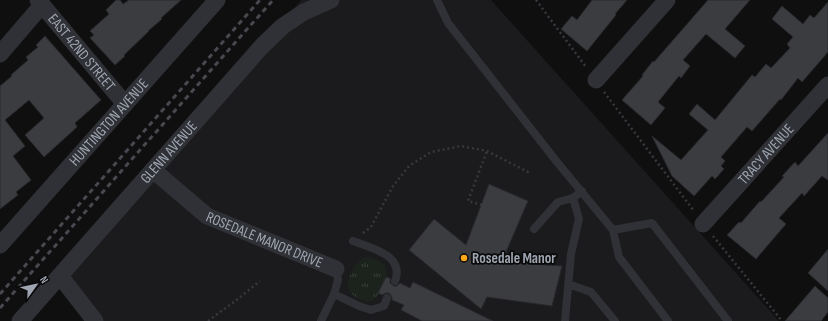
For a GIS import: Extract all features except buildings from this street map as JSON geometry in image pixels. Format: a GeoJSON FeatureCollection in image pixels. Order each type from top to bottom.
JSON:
{"type":"FeatureCollection","features":[{"type":"Feature","properties":{"kind":"street","name":"HUNTINGTON AVENUE"},"geometry":{"type":"LineString","coordinates":[[0,245],[217,0]]}},
{"type":"Feature","properties":{"kind":"street","name":"GLENN AVENUE"},"geometry":{"type":"LineString","coordinates":[[20,321],[262,46],[283,26],[304,12],[331,0]]}},
{"type":"Feature","properties":{"kind":"street"},"geometry":{"type":"LineString","coordinates":[[596,80],[667,0]]}},
{"type":"Feature","properties":{"kind":"street","name":"EAST 42ND STREET"},"geometry":{"type":"LineString","coordinates":[[40,2],[125,104]]}},
{"type":"Feature","properties":{"kind":"street"},"geometry":{"type":"LineString","coordinates":[[0,54],[40,2]]}},
{"type":"Feature","properties":{"kind":"street","name":"TRACY AVENUE"},"geometry":{"type":"LineString","coordinates":[[703,224],[828,85]]}},
{"type":"Feature","properties":{"kind":"street","name":"ROSEDALE MANOR DRIVE"},"geometry":{"type":"LineString","coordinates":[[153,170],[207,216],[336,269]]}},
{"type":"Feature","properties":{"kind":"street"},"geometry":{"type":"LineString","coordinates":[[60,276],[95,321]]}},
{"type":"Feature","properties":{"kind":"lane"},"geometry":{"type":"LineString","coordinates":[[437,0],[448,23],[613,230],[619,257],[668,321]]}},
{"type":"Feature","properties":{"kind":"lane"},"geometry":{"type":"LineString","coordinates":[[534,229],[558,202],[573,198],[582,191]]}},
{"type":"Feature","properties":{"kind":"lane"},"geometry":{"type":"LineString","coordinates":[[565,321],[571,254],[579,219],[573,198]]}},
{"type":"Feature","properties":{"kind":"lane"},"geometry":{"type":"LineString","coordinates":[[613,230],[652,223],[728,321]]}},
{"type":"Feature","properties":{"kind":"lane"},"geometry":{"type":"LineString","coordinates":[[353,241],[387,254],[395,262],[398,273],[395,281]]}},
{"type":"Feature","properties":{"kind":"lane","name":"ROSEDALE MANOR DRIVE"},"geometry":{"type":"LineString","coordinates":[[321,321],[334,294],[338,280],[336,269]]}},
{"type":"Feature","properties":{"kind":"lane"},"geometry":{"type":"LineString","coordinates":[[568,284],[591,292],[615,321]]}},
{"type":"Feature","properties":{"kind":"lane"},"geometry":{"type":"LineString","coordinates":[[334,294],[371,310],[384,306],[387,298]]}},
{"type":"Feature","properties":{"kind":"path"},"geometry":{"type":"LineString","coordinates":[[536,0],[703,224],[782,321]]}},
{"type":"Feature","properties":{"kind":"path"},"geometry":{"type":"LineString","coordinates":[[353,241],[370,227],[392,186],[409,166],[431,152],[461,146],[487,151],[530,173]]}},
{"type":"Feature","properties":{"kind":"path"},"geometry":{"type":"LineString","coordinates":[[482,205],[468,201],[487,151]]}},
{"type":"Feature","properties":{"kind":"path"},"geometry":{"type":"LineString","coordinates":[[208,321],[260,281]]}},
{"type":"Feature","properties":{"kind":"shaded area"},"geometry":{"type":"Polygon","coordinates":[[[301,0],[491,0],[779,321],[95,321],[60,276],[301,0]]]}},
{"type":"Feature","properties":{"kind":"green space"},"geometry":{"type":"Polygon","coordinates":[[[365,257],[377,260],[385,266],[386,269],[385,280],[378,294],[371,301],[362,300],[354,296],[348,287],[354,267],[365,257]]]}},
{"type":"Feature","properties":{"kind":"railway"},"geometry":{"type":"LineString","coordinates":[[0,294],[260,0]]}},
{"type":"Feature","properties":{"kind":"railway"},"geometry":{"type":"LineString","coordinates":[[0,308],[273,0]]}},
{"type":"Feature","properties":{"kind":"place","name":"Rosedale Manor"},"geometry":{"type":"Point","coordinates":[464,258]}}]}
